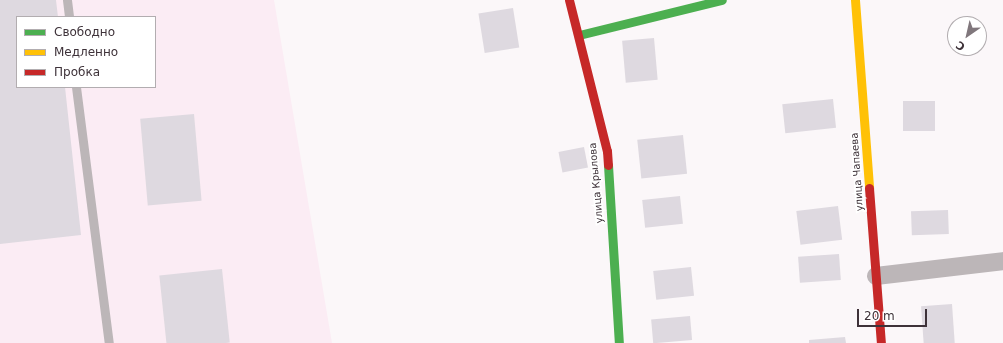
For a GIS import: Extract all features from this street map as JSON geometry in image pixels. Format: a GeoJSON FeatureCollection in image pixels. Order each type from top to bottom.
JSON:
{"type":"FeatureCollection","features":[{"type":"Feature","properties":{"kind":"street","name":"улица Крылова"},"geometry":{"type":"LineString","coordinates":[[569,0],[607,151],[619,343]]}},
{"type":"Feature","properties":{"kind":"street"},"geometry":{"type":"LineString","coordinates":[[579,35],[722,0]]}},
{"type":"Feature","properties":{"kind":"street","name":"улица Чапаева"},"geometry":{"type":"LineString","coordinates":[[855,0],[881,343]]}},
{"type":"Feature","properties":{"kind":"street"},"geometry":{"type":"LineString","coordinates":[[876,276],[1003,261]]}},
{"type":"Feature","properties":{"kind":"lane"},"geometry":{"type":"LineString","coordinates":[[68,0],[69,16]]}},
{"type":"Feature","properties":{"kind":"lane"},"geometry":{"type":"LineString","coordinates":[[76,88],[109,343]]}},
{"type":"Feature","properties":{"kind":"shaded area"},"geometry":{"type":"Polygon","coordinates":[[[0,0],[274,0],[332,343],[0,343],[0,0]]]}},
{"type":"Feature","properties":{"kind":"building"},"geometry":{"type":"Polygon","coordinates":[[[0,0],[56,0],[58,16],[16,16],[16,88],[65,88],[81,235],[0,244],[0,0]]]}},
{"type":"Feature","properties":{"kind":"building"},"geometry":{"type":"Polygon","coordinates":[[[513,8],[519,48],[485,53],[478,13],[513,8]]]}},
{"type":"Feature","properties":{"kind":"building"},"geometry":{"type":"Polygon","coordinates":[[[654,38],[658,80],[626,83],[622,41],[654,38]]]}},
{"type":"Feature","properties":{"kind":"building"},"geometry":{"type":"Polygon","coordinates":[[[833,99],[836,128],[785,133],[782,104],[833,99]]]}},
{"type":"Feature","properties":{"kind":"building"},"geometry":{"type":"Polygon","coordinates":[[[903,101],[935,101],[935,131],[903,131],[903,101]]]}},
{"type":"Feature","properties":{"kind":"building"},"geometry":{"type":"Polygon","coordinates":[[[194,114],[202,201],[148,205],[140,119],[194,114]]]}},
{"type":"Feature","properties":{"kind":"building"},"geometry":{"type":"Polygon","coordinates":[[[683,135],[687,174],[641,179],[637,140],[683,135]]]}},
{"type":"Feature","properties":{"kind":"building"},"geometry":{"type":"Polygon","coordinates":[[[584,147],[588,168],[562,173],[558,152],[584,147]]]}},
{"type":"Feature","properties":{"kind":"building"},"geometry":{"type":"Polygon","coordinates":[[[680,196],[683,224],[645,228],[642,200],[680,196]]]}},
{"type":"Feature","properties":{"kind":"building"},"geometry":{"type":"Polygon","coordinates":[[[838,206],[842,240],[800,245],[796,211],[838,206]]]}},
{"type":"Feature","properties":{"kind":"building"},"geometry":{"type":"Polygon","coordinates":[[[948,210],[949,234],[912,235],[911,211],[948,210]]]}},
{"type":"Feature","properties":{"kind":"building"},"geometry":{"type":"Polygon","coordinates":[[[839,254],[841,280],[800,283],[798,257],[839,254]]]}},
{"type":"Feature","properties":{"kind":"building"},"geometry":{"type":"Polygon","coordinates":[[[691,267],[694,296],[656,300],[653,271],[691,267]]]}},
{"type":"Feature","properties":{"kind":"building"},"geometry":{"type":"Polygon","coordinates":[[[222,269],[230,343],[166,343],[159,276],[222,269]]]}},
{"type":"Feature","properties":{"kind":"building"},"geometry":{"type":"Polygon","coordinates":[[[952,304],[955,343],[924,343],[921,306],[952,304]]]}},
{"type":"Feature","properties":{"kind":"building"},"geometry":{"type":"Polygon","coordinates":[[[690,316],[692,340],[653,343],[651,319],[690,316]]]}},
{"type":"Feature","properties":{"kind":"building"},"geometry":{"type":"Polygon","coordinates":[[[845,337],[846,343],[809,343],[809,340],[845,337]]]}},
{"type":"Feature","properties":{"kind":"traffic: fast"},"geometry":{"type":"LineString","coordinates":[[579,35],[722,0]]}},
{"type":"Feature","properties":{"kind":"traffic: fast"},"geometry":{"type":"LineString","coordinates":[[608,165],[619,343]]}},
{"type":"Feature","properties":{"kind":"traffic: slow"},"geometry":{"type":"LineString","coordinates":[[855,0],[869,188]]}},
{"type":"Feature","properties":{"kind":"traffic: jam"},"geometry":{"type":"LineString","coordinates":[[569,0],[607,151],[608,165]]}},
{"type":"Feature","properties":{"kind":"traffic: jam"},"geometry":{"type":"LineString","coordinates":[[869,188],[881,343]]}}]}
